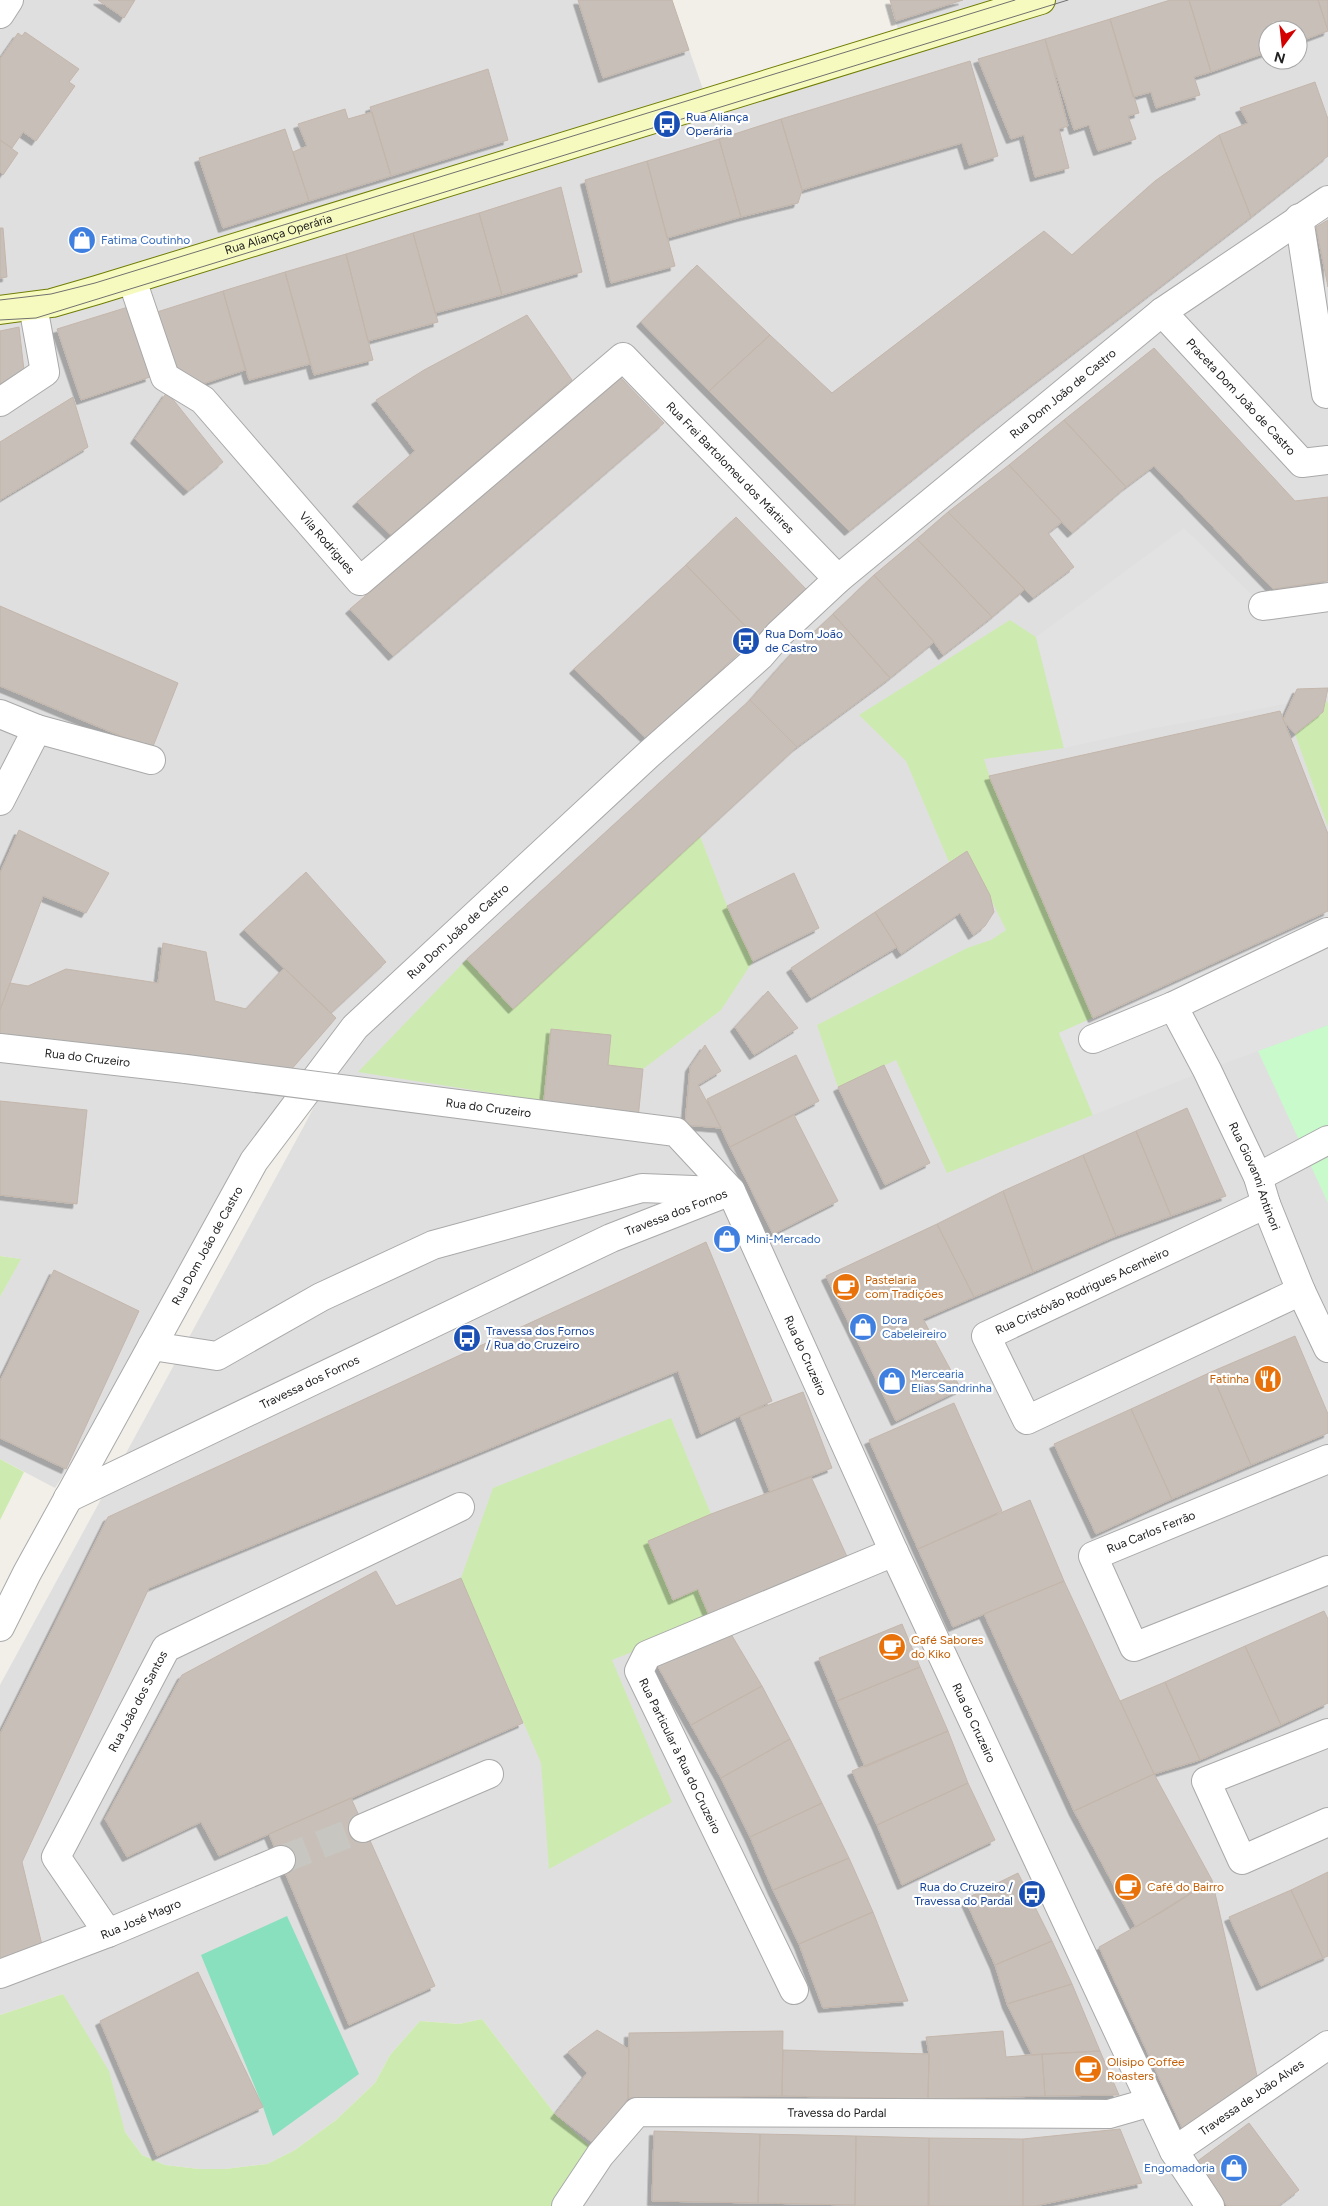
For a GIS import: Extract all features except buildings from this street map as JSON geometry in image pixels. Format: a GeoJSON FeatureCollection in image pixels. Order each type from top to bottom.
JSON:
{"type":"FeatureCollection","features":[{"type":"Feature","properties":{"kind":"street"},"geometry":{"type":"LineString","coordinates":[[0,14],[9,0]]}},
{"type":"Feature","properties":{"kind":"street","name":"Rua Aliança Operária"},"geometry":{"type":"LineString","coordinates":[[0,310],[52,303],[132,280],[1041,0]]}},
{"type":"Feature","properties":{"kind":"street","name":"Rua Dom João de Castro"},"geometry":{"type":"LineString","coordinates":[[0,1627],[68,1498],[254,1161],[354,1027],[648,755],[760,656],[779,634],[838,579],[1162,312],[1328,200]]}},
{"type":"Feature","properties":{"kind":"street"},"geometry":{"type":"LineString","coordinates":[[1299,218],[1326,394]]}},
{"type":"Feature","properties":{"kind":"street","name":"Vila Rodrigues"},"geometry":{"type":"LineString","coordinates":[[132,280],[165,377],[203,400],[360,581],[623,357]]}},
{"type":"Feature","properties":{"kind":"street"},"geometry":{"type":"LineString","coordinates":[[0,402],[45,372],[33,306]]}},
{"type":"Feature","properties":{"kind":"street","name":"Praceta Dom João de Castro"},"geometry":{"type":"LineString","coordinates":[[1162,312],[1302,463],[1328,460]]}},
{"type":"Feature","properties":{"kind":"street","name":"Rua Frei Bartolomeu dos Mártires"},"geometry":{"type":"LineString","coordinates":[[623,357],[838,579]]}},
{"type":"Feature","properties":{"kind":"street"},"geometry":{"type":"LineString","coordinates":[[1263,606],[1328,597]]}},
{"type":"Feature","properties":{"kind":"street"},"geometry":{"type":"LineString","coordinates":[[0,714],[37,729],[151,760]]}},
{"type":"Feature","properties":{"kind":"street"},"geometry":{"type":"LineString","coordinates":[[0,801],[37,729]]}},
{"type":"Feature","properties":{"kind":"street"},"geometry":{"type":"LineString","coordinates":[[1094,1038],[1173,1006],[1327,932]]}},
{"type":"Feature","properties":{"kind":"street","name":"Rua Giovanni Antinori"},"geometry":{"type":"LineString","coordinates":[[1173,1006],[1208,1070],[1258,1177],[1266,1204],[1301,1291],[1328,1348]]}},
{"type":"Feature","properties":{"kind":"street","name":"Rua do Cruzeiro"},"geometry":{"type":"LineString","coordinates":[[0,1048],[186,1069],[676,1132],[731,1191],[894,1552],[1174,2151],[1210,2206]]}},
{"type":"Feature","properties":{"kind":"street"},"geometry":{"type":"LineString","coordinates":[[1258,1177],[1328,1140]]}},
{"type":"Feature","properties":{"kind":"street","name":"Travessa dos Fornos"},"geometry":{"type":"LineString","coordinates":[[152,1346],[217,1356],[321,1297],[433,1244],[642,1188],[731,1191]]}},
{"type":"Feature","properties":{"kind":"street","name":"Travessa dos Fornos"},"geometry":{"type":"LineString","coordinates":[[68,1498],[611,1238],[731,1191]]}},
{"type":"Feature","properties":{"kind":"street","name":"Rua Cristóvão Rodrigues Acenheiro"},"geometry":{"type":"LineString","coordinates":[[1266,1204],[986,1336],[1027,1420],[1301,1291]]}},
{"type":"Feature","properties":{"kind":"street","name":"Rua Carlos Ferrão"},"geometry":{"type":"LineString","coordinates":[[1328,1459],[1094,1556],[1134,1647],[1328,1570]]}},
{"type":"Feature","properties":{"kind":"street","name":"Rua João dos Santos"},"geometry":{"type":"LineString","coordinates":[[108,1933],[56,1857],[166,1648],[460,1507]]}},
{"type":"Feature","properties":{"kind":"street","name":"Rua Particular à Rua do Cruzeiro"},"geometry":{"type":"LineString","coordinates":[[794,1990],[639,1671],[646,1655],[894,1552]]}},
{"type":"Feature","properties":{"kind":"street"},"geometry":{"type":"LineString","coordinates":[[1328,1733],[1206,1781],[1242,1860],[1328,1822]]}},
{"type":"Feature","properties":{"kind":"street"},"geometry":{"type":"LineString","coordinates":[[363,1828],[489,1774]]}},
{"type":"Feature","properties":{"kind":"street","name":"Rua José Magro"},"geometry":{"type":"LineString","coordinates":[[0,1974],[108,1933],[281,1860]]}},
{"type":"Feature","properties":{"kind":"street","name":"Travessa de João Alves"},"geometry":{"type":"LineString","coordinates":[[1174,2151],[1328,2045]]}},
{"type":"Feature","properties":{"kind":"street","name":"Travessa do Pardal"},"geometry":{"type":"LineString","coordinates":[[566,2206],[600,2155],[637,2112],[1109,2114],[1151,2102]]}},
{"type":"Feature","properties":{"kind":"shaded area"},"geometry":{"type":"Polygon","coordinates":[[[0,0],[672,0],[707,101],[903,48],[890,0],[1328,0],[1328,2206],[566,2206],[600,2155],[555,2114],[482,2019],[459,2024],[420,2021],[390,2055],[375,2083],[336,2120],[295,2150],[267,2164],[225,2169],[199,2169],[165,2165],[142,2155],[125,2132],[63,1994],[0,2015],[0,1685],[305,1124],[355,1027],[351,1028],[55,1488],[0,1459],[0,1297],[20,1259],[0,1256],[0,0]],[[1241,240],[1032,418],[1162,312],[1241,240]]]}},
{"type":"Feature","properties":{"kind":"shaded area"},"geometry":{"type":"Polygon","coordinates":[[[1184,528],[1263,606],[1328,597],[1328,696],[1150,729],[1064,748],[1036,637],[1184,528]]]}},
{"type":"Feature","properties":{"kind":"shaded area"},"geometry":{"type":"Polygon","coordinates":[[[1328,911],[1328,1025],[1093,1115],[1059,1033],[1328,911]]]}},
{"type":"Feature","properties":{"kind":"green space"},"geometry":{"type":"Polygon","coordinates":[[[1010,620],[1036,637],[1064,748],[984,759],[991,781],[1093,1018],[1059,1033],[1093,1115],[947,1173],[896,1060],[838,1087],[817,1025],[967,948],[991,940],[1006,930],[967,851],[949,862],[906,761],[859,715],[1010,620]]]}},
{"type":"Feature","properties":{"kind":"green space"},"geometry":{"type":"Polygon","coordinates":[[[1326,700],[1328,704],[1328,827],[1295,734],[1323,712],[1326,700]]]}},
{"type":"Feature","properties":{"kind":"green space"},"geometry":{"type":"Polygon","coordinates":[[[700,836],[727,906],[753,961],[721,1010],[643,1069],[608,1065],[611,1035],[551,1029],[544,1101],[358,1072],[467,959],[513,1009],[700,836]]]}},
{"type":"Feature","properties":{"kind":"green space"},"geometry":{"type":"Polygon","coordinates":[[[1328,1025],[1328,1203],[1258,1051],[1328,1025]]]}},
{"type":"Feature","properties":{"kind":"green space"},"geometry":{"type":"Polygon","coordinates":[[[0,1256],[21,1259],[0,1297],[0,1256]]]}},
{"type":"Feature","properties":{"kind":"green space"},"geometry":{"type":"Polygon","coordinates":[[[671,1418],[711,1514],[648,1541],[673,1600],[698,1589],[711,1620],[612,1660],[672,1802],[549,1869],[541,1763],[461,1578],[493,1488],[671,1418]]]}},
{"type":"Feature","properties":{"kind":"green space"},"geometry":{"type":"Polygon","coordinates":[[[0,1459],[24,1472],[0,1520],[0,1459]]]}},
{"type":"Feature","properties":{"kind":"green space"},"geometry":{"type":"Polygon","coordinates":[[[287,1916],[359,2074],[273,2136],[201,1955],[287,1916]]]}},
{"type":"Feature","properties":{"kind":"green space"},"geometry":{"type":"Polygon","coordinates":[[[63,1994],[109,2071],[125,2132],[142,2155],[165,2165],[199,2169],[225,2169],[267,2164],[295,2150],[336,2120],[375,2083],[390,2055],[420,2021],[459,2024],[482,2019],[555,2114],[600,2155],[566,2206],[0,2206],[0,2015],[63,1994]]]}},
{"type":"Feature","properties":{"kind":"tunnel"},"geometry":{"type":"LineString","coordinates":[[281,1860],[363,1828]]}},
{"type":"Feature","properties":{"kind":"tram line"},"geometry":{"type":"LineString","coordinates":[[0,300],[51,294],[95,283],[1015,0]]}},
{"type":"Feature","properties":{"kind":"tram line"},"geometry":{"type":"LineString","coordinates":[[0,320],[36,318],[1068,0]]}},
{"type":"Feature","properties":{"kind":"place","name":"Rua Aliança Operária"},"geometry":{"type":"Point","coordinates":[667,124]}},
{"type":"Feature","properties":{"kind":"place","name":"Fatima Coutinho"},"geometry":{"type":"Point","coordinates":[82,240]}},
{"type":"Feature","properties":{"kind":"place","name":"Rua Dom João de Castro"},"geometry":{"type":"Point","coordinates":[746,641]}},
{"type":"Feature","properties":{"kind":"place","name":"Mini-Mercado"},"geometry":{"type":"Point","coordinates":[727,1239]}},
{"type":"Feature","properties":{"kind":"place","name":"Pastelaria com Tradições"},"geometry":{"type":"Point","coordinates":[846,1287]}},
{"type":"Feature","properties":{"kind":"place","name":"Dora Cabeleireiro"},"geometry":{"type":"Point","coordinates":[863,1327]}},
{"type":"Feature","properties":{"kind":"place","name":"Travessa dos Fornos / Rua do Cruzeiro"},"geometry":{"type":"Point","coordinates":[467,1338]}},
{"type":"Feature","properties":{"kind":"place","name":"Fatinha"},"geometry":{"type":"Point","coordinates":[1268,1379]}},
{"type":"Feature","properties":{"kind":"place","name":"Mercearia Elias Sandrinha"},"geometry":{"type":"Point","coordinates":[892,1381]}},
{"type":"Feature","properties":{"kind":"place","name":"Café Sabores do Kiko"},"geometry":{"type":"Point","coordinates":[892,1647]}},
{"type":"Feature","properties":{"kind":"place","name":"Café do Bairro"},"geometry":{"type":"Point","coordinates":[1128,1887]}},
{"type":"Feature","properties":{"kind":"place","name":"Rua do Cruzeiro / Travessa do Pardal"},"geometry":{"type":"Point","coordinates":[1032,1894]}},
{"type":"Feature","properties":{"kind":"place","name":"Olisipo Coffee Roasters"},"geometry":{"type":"Point","coordinates":[1088,2069]}},
{"type":"Feature","properties":{"kind":"place","name":"Engomadoria"},"geometry":{"type":"Point","coordinates":[1234,2168]}}]}
